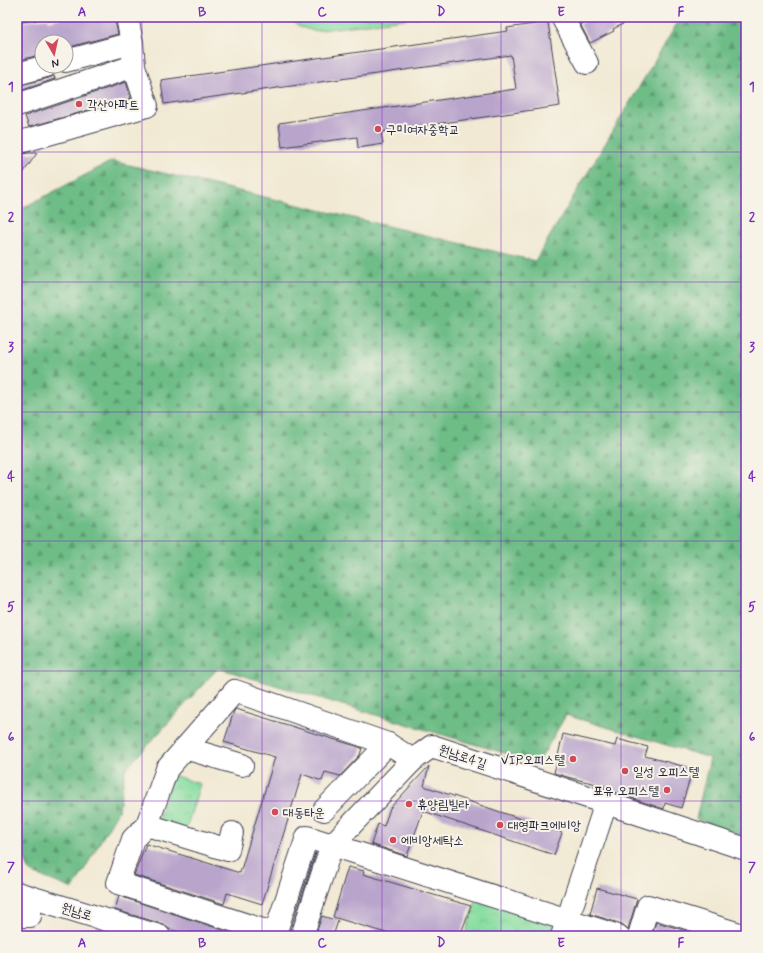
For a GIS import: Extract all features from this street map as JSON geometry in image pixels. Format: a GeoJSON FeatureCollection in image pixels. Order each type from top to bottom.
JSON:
{"type":"FeatureCollection","features":[{"type":"Feature","properties":{"kind":"street"},"geometry":{"type":"LineString","coordinates":[[17,143],[147,106],[134,66],[132,43],[127,17]]}},
{"type":"Feature","properties":{"kind":"street"},"geometry":{"type":"LineString","coordinates":[[562,17],[588,63]]}},
{"type":"Feature","properties":{"kind":"street"},"geometry":{"type":"LineString","coordinates":[[74,59],[132,43]]}},
{"type":"Feature","properties":{"kind":"street"},"geometry":{"type":"LineString","coordinates":[[17,105],[134,66]]}},
{"type":"Feature","properties":{"kind":"street"},"geometry":{"type":"LineString","coordinates":[[17,74],[34,69]]}},
{"type":"Feature","properties":{"kind":"street"},"geometry":{"type":"LineString","coordinates":[[412,760],[388,744],[235,691],[167,769],[147,825],[133,839],[118,883],[276,934],[307,837],[564,928],[618,936]]}},
{"type":"Feature","properties":{"kind":"street"},"geometry":{"type":"LineString","coordinates":[[324,810],[388,744]]}},
{"type":"Feature","properties":{"kind":"street","name":"원남로4길"},"geometry":{"type":"LineString","coordinates":[[302,936],[332,845],[412,760],[432,746],[746,849]]}},
{"type":"Feature","properties":{"kind":"street"},"geometry":{"type":"LineString","coordinates":[[185,748],[242,765]]}},
{"type":"Feature","properties":{"kind":"street"},"geometry":{"type":"LineString","coordinates":[[564,928],[606,803]]}},
{"type":"Feature","properties":{"kind":"street"},"geometry":{"type":"LineString","coordinates":[[147,825],[228,850],[232,833]]}},
{"type":"Feature","properties":{"kind":"street","name":"원남로"},"geometry":{"type":"LineString","coordinates":[[17,893],[159,936]]}},
{"type":"Feature","properties":{"kind":"street"},"geometry":{"type":"LineString","coordinates":[[639,936],[648,906],[746,936]]}},
{"type":"Feature","properties":{"kind":"green space"},"geometry":{"type":"Polygon","coordinates":[[[288,17],[419,17],[314,31],[300,27],[288,17]]]}},
{"type":"Feature","properties":{"kind":"green space"},"geometry":{"type":"Polygon","coordinates":[[[681,17],[746,17],[746,837],[696,819],[710,758],[566,715],[538,763],[218,668],[125,770],[119,809],[73,889],[30,872],[17,837],[17,211],[112,161],[535,261],[681,17]]]}},
{"type":"Feature","properties":{"kind":"green space"},"geometry":{"type":"Polygon","coordinates":[[[172,775],[200,784],[186,829],[158,820],[172,775]]]}},
{"type":"Feature","properties":{"kind":"green space"},"geometry":{"type":"Polygon","coordinates":[[[477,897],[556,922],[557,936],[465,936],[477,897]]]}},
{"type":"Feature","properties":{"kind":"building"},"geometry":{"type":"Polygon","coordinates":[[[66,17],[114,17],[118,34],[74,46],[74,34],[34,34],[34,56],[17,61],[17,23],[48,18],[48,21],[66,17]]]}},
{"type":"Feature","properties":{"kind":"building"},"geometry":{"type":"Polygon","coordinates":[[[594,17],[637,17],[590,43],[580,24],[594,17]]]}},
{"type":"Feature","properties":{"kind":"building"},"geometry":{"type":"Polygon","coordinates":[[[548,22],[560,106],[381,132],[383,144],[358,148],[357,137],[282,147],[279,123],[516,89],[511,55],[164,104],[161,80],[508,31],[507,28],[548,22]]]}},
{"type":"Feature","properties":{"kind":"building"},"geometry":{"type":"Polygon","coordinates":[[[54,76],[55,79],[17,92],[17,86],[54,76]]]}},
{"type":"Feature","properties":{"kind":"building"},"geometry":{"type":"Polygon","coordinates":[[[126,82],[131,98],[29,127],[25,116],[126,82]]]}},
{"type":"Feature","properties":{"kind":"building"},"geometry":{"type":"Polygon","coordinates":[[[37,153],[17,182],[17,155],[37,153]]]}},
{"type":"Feature","properties":{"kind":"building","name":"대동타운"},"geometry":{"type":"Polygon","coordinates":[[[236,709],[362,748],[360,755],[340,776],[325,772],[322,781],[302,774],[262,904],[227,893],[224,904],[134,875],[146,844],[240,873],[275,757],[224,742],[236,709]]]}},
{"type":"Feature","properties":{"kind":"building"},"geometry":{"type":"Polygon","coordinates":[[[563,734],[615,746],[617,739],[648,747],[645,756],[686,767],[684,776],[690,778],[681,808],[665,803],[664,809],[604,789],[605,786],[554,773],[563,734]]]}},
{"type":"Feature","properties":{"kind":"building"},"geometry":{"type":"Polygon","coordinates":[[[429,766],[424,786],[562,833],[554,855],[423,811],[407,856],[371,844],[378,824],[384,826],[390,808],[429,766]]]}},
{"type":"Feature","properties":{"kind":"building"},"geometry":{"type":"Polygon","coordinates":[[[315,853],[290,936],[288,936],[315,853]]]}},
{"type":"Feature","properties":{"kind":"building"},"geometry":{"type":"Polygon","coordinates":[[[348,867],[364,871],[363,874],[471,906],[460,936],[385,936],[386,933],[333,917],[348,867]]]}},
{"type":"Feature","properties":{"kind":"building"},"geometry":{"type":"Polygon","coordinates":[[[597,888],[637,899],[628,929],[622,924],[590,914],[597,888]]]}},
{"type":"Feature","properties":{"kind":"building"},"geometry":{"type":"Polygon","coordinates":[[[119,896],[241,936],[192,936],[169,929],[163,924],[115,910],[119,896]]]}},
{"type":"Feature","properties":{"kind":"building"},"geometry":{"type":"Polygon","coordinates":[[[322,916],[338,921],[333,936],[315,936],[322,916]]]}},
{"type":"Feature","properties":{"kind":"building"},"geometry":{"type":"Polygon","coordinates":[[[656,922],[703,936],[652,936],[656,922]]]}},
{"type":"Feature","properties":{"kind":"place","name":"각산아파트"},"geometry":{"type":"Point","coordinates":[79,104]}},
{"type":"Feature","properties":{"kind":"place","name":"구미여자중학교"},"geometry":{"type":"Point","coordinates":[378,129]}},
{"type":"Feature","properties":{"kind":"place","name":"VIP오피스텔"},"geometry":{"type":"Point","coordinates":[573,759]}},
{"type":"Feature","properties":{"kind":"place","name":"일성 오피스텔"},"geometry":{"type":"Point","coordinates":[625,771]}},
{"type":"Feature","properties":{"kind":"place","name":"표유 오피스텔"},"geometry":{"type":"Point","coordinates":[667,790]}},
{"type":"Feature","properties":{"kind":"place","name":"휴양림빌라"},"geometry":{"type":"Point","coordinates":[409,804]}},
{"type":"Feature","properties":{"kind":"place","name":"대동타운"},"geometry":{"type":"Point","coordinates":[275,812]}},
{"type":"Feature","properties":{"kind":"place","name":"대영파크에비앙"},"geometry":{"type":"Point","coordinates":[500,825]}},
{"type":"Feature","properties":{"kind":"place","name":"에비앙세탁소"},"geometry":{"type":"Point","coordinates":[393,840]}}]}
